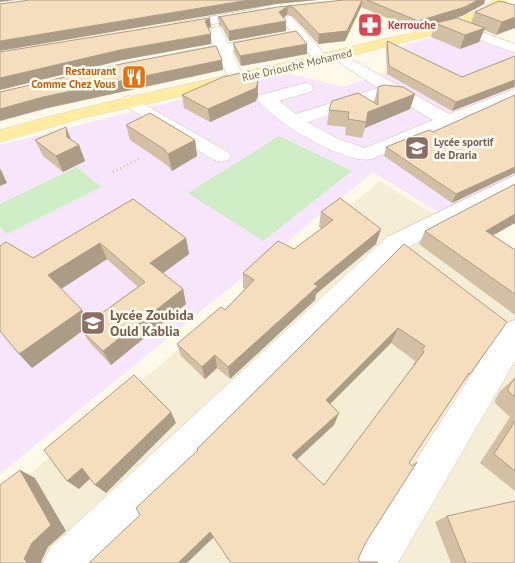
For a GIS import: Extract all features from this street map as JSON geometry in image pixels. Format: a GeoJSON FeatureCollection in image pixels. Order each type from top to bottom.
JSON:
{"type":"FeatureCollection","features":[{"type":"Feature","properties":{"kind":"main road","name":"Rue Driouche Mohamed"},"geometry":{"type":"LineString","coordinates":[[0,128],[104,101],[338,55],[453,24],[477,16],[497,5]]}},
{"type":"Feature","properties":{"kind":"main road","name":"Rue Driouche Mohamed"},"geometry":{"type":"LineString","coordinates":[[0,136],[60,118],[237,76],[497,5]]}},
{"type":"Feature","properties":{"kind":"street"},"geometry":{"type":"LineString","coordinates":[[274,5],[317,54]]}},
{"type":"Feature","properties":{"kind":"street"},"geometry":{"type":"LineString","coordinates":[[162,29],[274,5],[296,8]]}},
{"type":"Feature","properties":{"kind":"street"},"geometry":{"type":"LineString","coordinates":[[0,8],[13,6]]}},
{"type":"Feature","properties":{"kind":"street"},"geometry":{"type":"LineString","coordinates":[[210,20],[237,76],[293,121],[329,142],[365,155],[515,94]]}},
{"type":"Feature","properties":{"kind":"street"},"geometry":{"type":"LineString","coordinates":[[453,24],[515,49]]}},
{"type":"Feature","properties":{"kind":"street"},"geometry":{"type":"LineString","coordinates":[[168,58],[299,34]]}},
{"type":"Feature","properties":{"kind":"street"},"geometry":{"type":"LineString","coordinates":[[338,55],[448,121]]}},
{"type":"Feature","properties":{"kind":"street"},"geometry":{"type":"LineString","coordinates":[[266,99],[305,88]]}},
{"type":"Feature","properties":{"kind":"street"},"geometry":{"type":"LineString","coordinates":[[293,121],[391,88]]}},
{"type":"Feature","properties":{"kind":"street"},"geometry":{"type":"LineString","coordinates":[[130,101],[221,156]]}},
{"type":"Feature","properties":{"kind":"street"},"geometry":{"type":"LineString","coordinates":[[65,563],[399,245],[515,182]]}},
{"type":"Feature","properties":{"kind":"street"},"geometry":{"type":"LineString","coordinates":[[374,563],[509,329]]}},
{"type":"Feature","properties":{"kind":"path"},"geometry":{"type":"LineString","coordinates":[[114,172],[141,158]]}},
{"type":"Feature","properties":{"kind":"shaded area","name":"Lycée Zoubida Ould Kablia"},"geometry":{"type":"Polygon","coordinates":[[[470,26],[515,44],[515,196],[459,225],[373,172],[0,474],[0,145],[287,73],[343,87],[398,69],[386,51],[470,26]]]}},
{"type":"Feature","properties":{"kind":"shaded area"},"geometry":{"type":"Polygon","coordinates":[[[380,181],[515,265],[515,563],[0,563],[0,499],[380,181]]]}},
{"type":"Feature","properties":{"kind":"green space"},"geometry":{"type":"Polygon","coordinates":[[[279,136],[352,171],[263,241],[188,193],[279,136]]]}},
{"type":"Feature","properties":{"kind":"green space"},"geometry":{"type":"Polygon","coordinates":[[[77,167],[101,187],[7,234],[0,226],[0,204],[77,167]]]}},
{"type":"Feature","properties":{"kind":"building"},"geometry":{"type":"Polygon","coordinates":[[[30,0],[249,0],[0,41],[0,4],[30,0]]]}},
{"type":"Feature","properties":{"kind":"building"},"geometry":{"type":"Polygon","coordinates":[[[344,0],[362,0],[347,31],[319,34],[294,8],[288,6],[279,12],[286,21],[229,31],[221,18],[218,17],[278,7],[344,0]]]}},
{"type":"Feature","properties":{"kind":"building"},"geometry":{"type":"Polygon","coordinates":[[[367,0],[478,0],[465,7],[418,21],[367,0]]]}},
{"type":"Feature","properties":{"kind":"building"},"geometry":{"type":"Polygon","coordinates":[[[499,1],[515,5],[515,17],[502,22],[475,12],[499,1]]]}},
{"type":"Feature","properties":{"kind":"building"},"geometry":{"type":"Polygon","coordinates":[[[210,18],[205,21],[211,34],[120,50],[0,78],[0,52],[210,18]]]}},
{"type":"Feature","properties":{"kind":"building"},"geometry":{"type":"Polygon","coordinates":[[[457,18],[485,28],[465,35],[435,23],[457,18]]]}},
{"type":"Feature","properties":{"kind":"building"},"geometry":{"type":"Polygon","coordinates":[[[296,31],[307,44],[240,56],[233,43],[296,31]]]}},
{"type":"Feature","properties":{"kind":"building"},"geometry":{"type":"Polygon","coordinates":[[[387,41],[462,77],[515,56],[515,80],[456,102],[389,66],[387,41]]]}},
{"type":"Feature","properties":{"kind":"building"},"geometry":{"type":"Polygon","coordinates":[[[216,46],[222,60],[43,97],[0,109],[0,92],[121,64],[216,46]]]}},
{"type":"Feature","properties":{"kind":"building"},"geometry":{"type":"Polygon","coordinates":[[[249,71],[258,82],[256,88],[208,109],[182,95],[223,77],[249,71]]]}},
{"type":"Feature","properties":{"kind":"building"},"geometry":{"type":"Polygon","coordinates":[[[384,85],[403,87],[415,94],[368,112],[366,122],[348,119],[349,112],[329,110],[332,101],[358,93],[378,105],[378,87],[384,85]]]}},
{"type":"Feature","properties":{"kind":"building"},"geometry":{"type":"Polygon","coordinates":[[[515,95],[515,167],[456,194],[386,147],[429,130],[433,132],[515,95]]]}},
{"type":"Feature","properties":{"kind":"building"},"geometry":{"type":"Polygon","coordinates":[[[150,113],[195,140],[168,154],[164,149],[126,125],[150,113]]]}},
{"type":"Feature","properties":{"kind":"building"},"geometry":{"type":"Polygon","coordinates":[[[66,127],[67,137],[79,145],[56,156],[35,140],[66,127]]]}},
{"type":"Feature","properties":{"kind":"building"},"geometry":{"type":"Polygon","coordinates":[[[515,184],[515,214],[486,231],[515,250],[515,294],[425,231],[515,184]]]}},
{"type":"Feature","properties":{"kind":"building"},"geometry":{"type":"Polygon","coordinates":[[[340,198],[381,229],[314,284],[318,286],[228,367],[215,355],[202,367],[177,344],[221,307],[225,310],[254,280],[243,273],[278,241],[294,249],[333,220],[321,212],[340,198]]]}},
{"type":"Feature","properties":{"kind":"building"},"geometry":{"type":"Polygon","coordinates":[[[133,199],[186,238],[150,263],[183,289],[103,351],[80,329],[145,282],[100,243],[48,275],[82,310],[19,354],[0,331],[0,246],[6,242],[33,258],[133,199]]]}},
{"type":"Feature","properties":{"kind":"building"},"geometry":{"type":"Polygon","coordinates":[[[404,244],[507,322],[469,373],[409,463],[412,466],[417,462],[366,542],[358,559],[360,562],[377,563],[231,563],[210,532],[178,563],[89,563],[140,515],[136,508],[404,244]],[[398,328],[326,400],[339,413],[292,455],[324,485],[424,352],[422,350],[425,346],[398,328]]]}},
{"type":"Feature","properties":{"kind":"building"},"geometry":{"type":"Polygon","coordinates":[[[134,375],[171,412],[95,485],[82,468],[67,481],[44,450],[134,375]]]}},
{"type":"Feature","properties":{"kind":"building"},"geometry":{"type":"Polygon","coordinates":[[[515,378],[515,397],[508,391],[508,388],[515,378]]]}},
{"type":"Feature","properties":{"kind":"building"},"geometry":{"type":"Polygon","coordinates":[[[515,421],[515,471],[494,454],[515,421]]]}},
{"type":"Feature","properties":{"kind":"building"},"geometry":{"type":"Polygon","coordinates":[[[20,470],[51,525],[32,543],[24,559],[27,562],[0,563],[0,485],[20,470]]]}},
{"type":"Feature","properties":{"kind":"building"},"geometry":{"type":"Polygon","coordinates":[[[515,501],[515,563],[466,563],[447,516],[515,501]]]}},
{"type":"Feature","properties":{"kind":"place","name":"Kerrouche"},"geometry":{"type":"Point","coordinates":[370,25]}},
{"type":"Feature","properties":{"kind":"place","name":"Restaurant Comme Chez Vous"},"geometry":{"type":"Point","coordinates":[134,77]}},
{"type":"Feature","properties":{"kind":"place","name":"Lycée sportif de Draria"},"geometry":{"type":"Point","coordinates":[417,148]}},
{"type":"Feature","properties":{"kind":"place","name":"Lycée Zoubida Ould Kablia"},"geometry":{"type":"Point","coordinates":[93,323]}}]}
